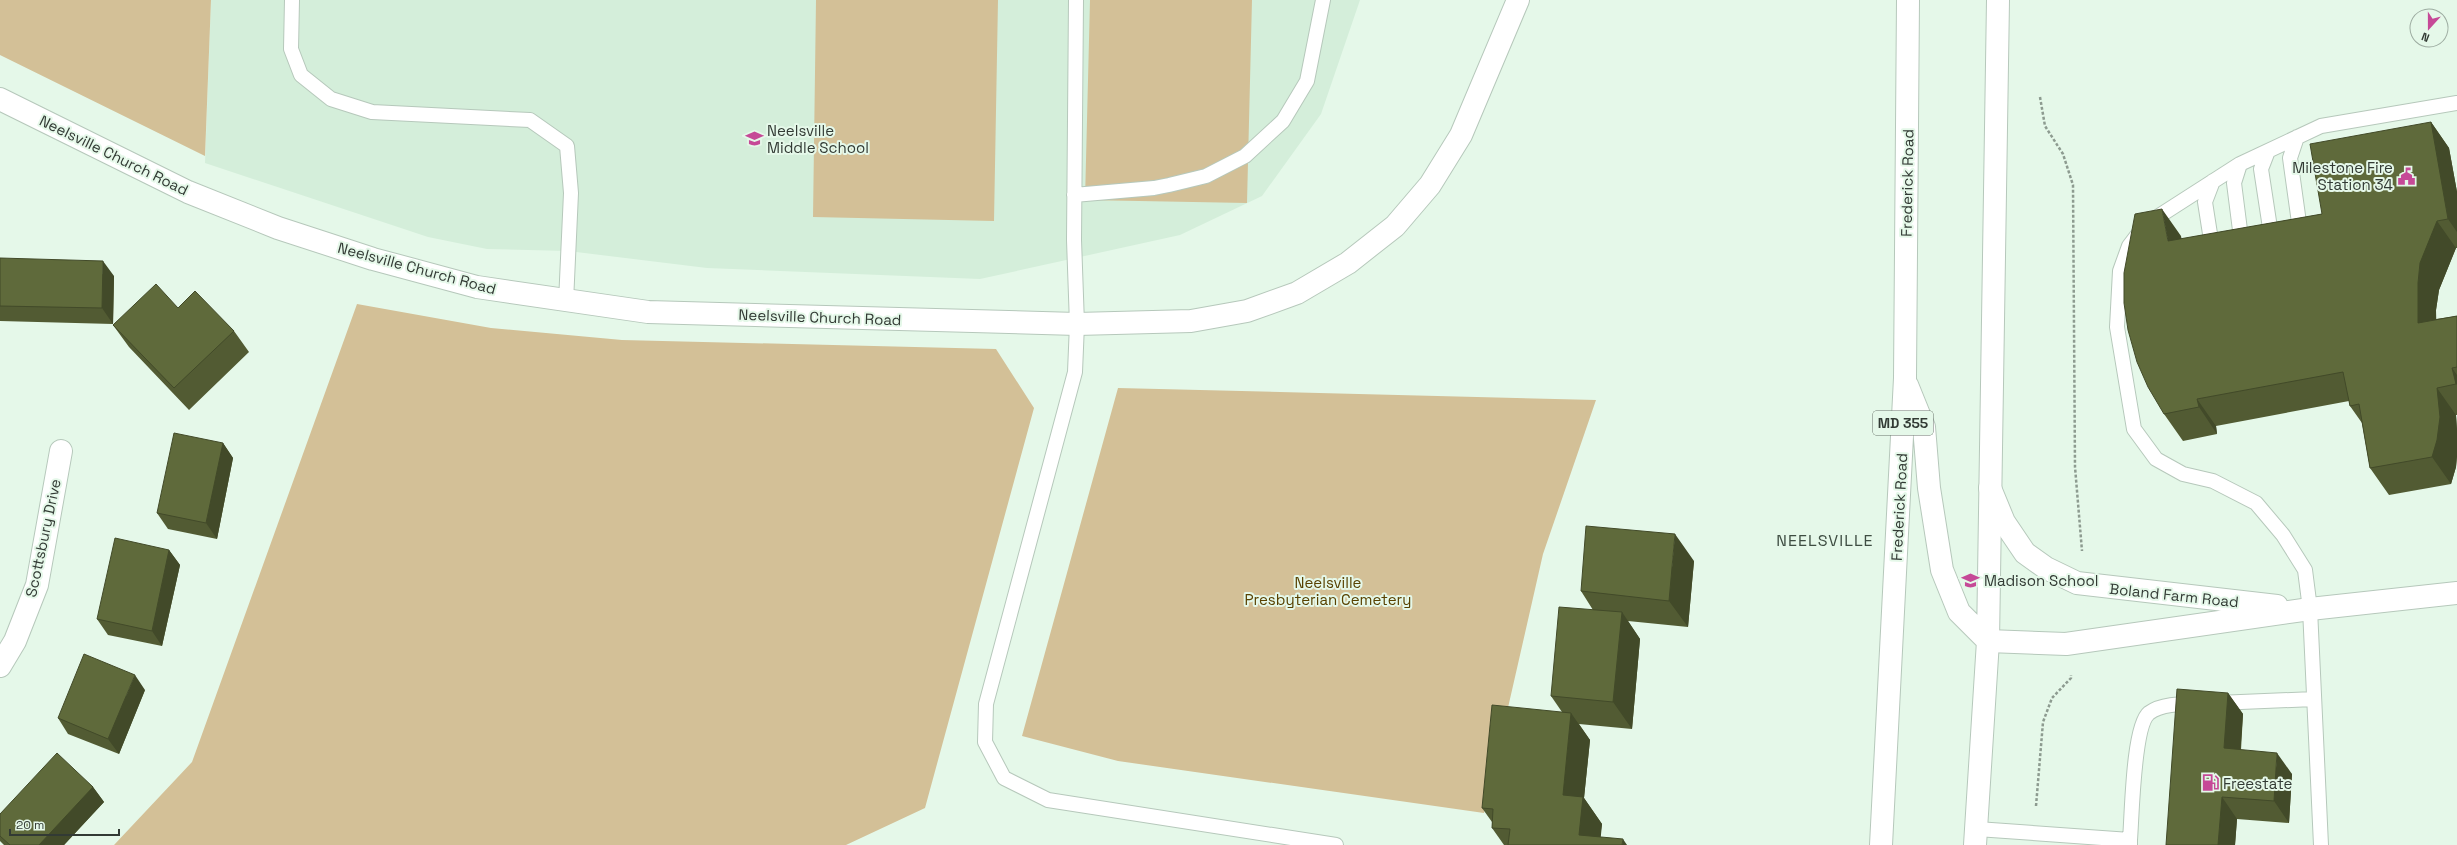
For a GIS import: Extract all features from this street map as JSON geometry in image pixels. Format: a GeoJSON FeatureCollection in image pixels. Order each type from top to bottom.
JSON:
{"type":"FeatureCollection","features":[{"type":"Feature","properties":{"kind":"street","name":"Neelsville Church Road"},"geometry":{"type":"LineString","coordinates":[[0,99],[188,192],[278,228],[373,259],[477,287],[566,302],[648,312],[1077,324],[1191,321],[1248,311],[1297,293],[1348,263],[1395,226],[1430,185],[1461,135],[1518,0]]}},
{"type":"Feature","properties":{"kind":"street","name":"Frederick Road"},"geometry":{"type":"LineString","coordinates":[[1881,845],[1905,378],[1908,0]]}},
{"type":"Feature","properties":{"kind":"street"},"geometry":{"type":"LineString","coordinates":[[1976,837],[1988,641],[1998,0]]}},
{"type":"Feature","properties":{"kind":"street"},"geometry":{"type":"LineString","coordinates":[[1905,378],[1924,427],[1929,488],[1942,570],[1959,612],[1988,641]]}},
{"type":"Feature","properties":{"kind":"street","name":"Scottsbury Drive"},"geometry":{"type":"LineString","coordinates":[[0,666],[15,641],[37,585],[61,451]]}},
{"type":"Feature","properties":{"kind":"street","name":"Boland Farm Road"},"geometry":{"type":"LineString","coordinates":[[1990,488],[2004,522],[2025,553],[2046,568],[2077,583],[2107,588],[2310,609]]}},
{"type":"Feature","properties":{"kind":"street","name":"Boland Farm Road"},"geometry":{"type":"LineString","coordinates":[[1988,641],[2066,644],[2310,609],[2457,593]]}},
{"type":"Feature","properties":{"kind":"lane"},"geometry":{"type":"LineString","coordinates":[[292,0],[291,49],[301,75],[331,99],[372,112],[530,120],[567,146],[571,193],[566,302]]}},
{"type":"Feature","properties":{"kind":"lane"},"geometry":{"type":"LineString","coordinates":[[1076,0],[1074,195],[1077,324],[1075,372],[986,704],[985,742],[1004,778],[1048,800],[1336,845]]}},
{"type":"Feature","properties":{"kind":"lane"},"geometry":{"type":"LineString","coordinates":[[1074,195],[1147,189],[1169,185],[1206,176],[1246,156],[1283,121],[1307,80],[1323,0]]}},
{"type":"Feature","properties":{"kind":"lane"},"geometry":{"type":"LineString","coordinates":[[2321,845],[2310,609],[2305,570],[2283,535],[2256,503],[2213,481],[2183,474],[2156,459],[2134,429],[2117,327],[2120,270],[2129,246],[2145,225],[2240,164],[2321,126],[2457,103]]}},
{"type":"Feature","properties":{"kind":"lane"},"geometry":{"type":"LineString","coordinates":[[2297,137],[2290,158],[2303,246]]}},
{"type":"Feature","properties":{"kind":"lane"},"geometry":{"type":"LineString","coordinates":[[2268,151],[2261,168],[2274,251]]}},
{"type":"Feature","properties":{"kind":"lane"},"geometry":{"type":"LineString","coordinates":[[2240,164],[2234,183],[2243,257]]}},
{"type":"Feature","properties":{"kind":"lane"},"geometry":{"type":"LineString","coordinates":[[2213,181],[2205,202],[2214,262]]}},
{"type":"Feature","properties":{"kind":"lane"},"geometry":{"type":"LineString","coordinates":[[1976,837],[2034,833],[2130,842],[2138,734],[2148,714],[2158,708],[2183,704],[2314,699]]}},
{"type":"Feature","properties":{"kind":"path"},"geometry":{"type":"LineString","coordinates":[[2040,97],[2045,126],[2063,154],[2073,185],[2074,467],[2082,562],[2069,579]]}},
{"type":"Feature","properties":{"kind":"path"},"geometry":{"type":"LineString","coordinates":[[2034,833],[2043,722],[2052,698],[2071,678],[2066,644]]}},
{"type":"Feature","properties":{"kind":"shaded area","name":"Neelsville Middle School"},"geometry":{"type":"Polygon","coordinates":[[[211,0],[1360,0],[1321,114],[1262,196],[1180,235],[980,279],[707,268],[568,251],[487,249],[428,237],[205,163],[211,0]]]}},
{"type":"Feature","properties":{"kind":"green space"},"geometry":{"type":"Polygon","coordinates":[[[0,0],[211,0],[205,156],[0,55],[0,0]]]}},
{"type":"Feature","properties":{"kind":"green space"},"geometry":{"type":"Polygon","coordinates":[[[816,0],[998,0],[994,221],[813,217],[816,0]]]}},
{"type":"Feature","properties":{"kind":"green space"},"geometry":{"type":"Polygon","coordinates":[[[1090,0],[1252,0],[1247,203],[1085,200],[1090,0]]]}},
{"type":"Feature","properties":{"kind":"green space"},"geometry":{"type":"Polygon","coordinates":[[[357,304],[491,328],[622,340],[996,349],[1034,408],[925,808],[846,845],[114,845],[192,762],[357,304]]]}},
{"type":"Feature","properties":{"kind":"green space","name":"Neelsville Presbyterian Cemetery"},"geometry":{"type":"Polygon","coordinates":[[[1118,388],[1596,400],[1543,554],[1484,813],[1118,761],[1022,736],[1118,388]]]}},
{"type":"Feature","properties":{"kind":"building"},"geometry":{"type":"Polygon","coordinates":[[[2431,122],[2448,219],[2437,221],[2420,263],[2418,283],[2418,323],[2457,316],[2457,367],[2452,368],[2456,384],[2437,388],[2440,417],[2437,440],[2432,457],[2370,468],[2359,404],[2350,406],[2343,372],[2197,399],[2199,407],[2164,414],[2148,387],[2137,362],[2128,330],[2124,303],[2124,273],[2135,214],[2162,209],[2168,241],[2322,214],[2310,144],[2431,122]]]}},
{"type":"Feature","properties":{"kind":"building"},"geometry":{"type":"Polygon","coordinates":[[[0,258],[103,261],[102,308],[0,306],[0,258]]]}},
{"type":"Feature","properties":{"kind":"building"},"geometry":{"type":"Polygon","coordinates":[[[156,284],[178,308],[195,291],[234,331],[174,388],[113,325],[156,284]]]}},
{"type":"Feature","properties":{"kind":"building"},"geometry":{"type":"Polygon","coordinates":[[[174,433],[223,443],[206,523],[157,513],[174,433]]]}},
{"type":"Feature","properties":{"kind":"building"},"geometry":{"type":"Polygon","coordinates":[[[1586,526],[1675,534],[1669,601],[1581,591],[1586,526]]]}},
{"type":"Feature","properties":{"kind":"building"},"geometry":{"type":"Polygon","coordinates":[[[115,538],[169,550],[152,631],[97,619],[115,538]]]}},
{"type":"Feature","properties":{"kind":"building"},"geometry":{"type":"Polygon","coordinates":[[[1559,607],[1622,612],[1613,702],[1551,696],[1559,607]]]}},
{"type":"Feature","properties":{"kind":"building"},"geometry":{"type":"Polygon","coordinates":[[[84,654],[135,675],[108,739],[58,718],[84,654]]]}},
{"type":"Feature","properties":{"kind":"building"},"geometry":{"type":"Polygon","coordinates":[[[2177,689],[2228,693],[2224,748],[2277,753],[2274,801],[2222,797],[2218,845],[2166,845],[2177,689]]]}},
{"type":"Feature","properties":{"kind":"building"},"geometry":{"type":"Polygon","coordinates":[[[1492,705],[1571,713],[1563,795],[1583,797],[1579,835],[1623,839],[1622,845],[1508,845],[1510,829],[1492,828],[1493,809],[1482,808],[1492,705]]]}},
{"type":"Feature","properties":{"kind":"building"},"geometry":{"type":"Polygon","coordinates":[[[57,753],[93,787],[39,845],[10,845],[0,836],[0,814],[57,753]]]}},
{"type":"Feature","properties":{"kind":"place","name":"Neelsville Middle School"},"geometry":{"type":"Point","coordinates":[754,139]}},
{"type":"Feature","properties":{"kind":"place","name":"Milestone Fire Station 34"},"geometry":{"type":"Point","coordinates":[2406,176]}},
{"type":"Feature","properties":{"kind":"place","name":"Madison School"},"geometry":{"type":"Point","coordinates":[1971,580]}},
{"type":"Feature","properties":{"kind":"place","name":"Freestate"},"geometry":{"type":"Point","coordinates":[2210,783]}},
{"type":"Feature","properties":{"kind":"district","name":"NEELSVILLE"},"geometry":{"type":"Point","coordinates":[1825,540]}}]}
